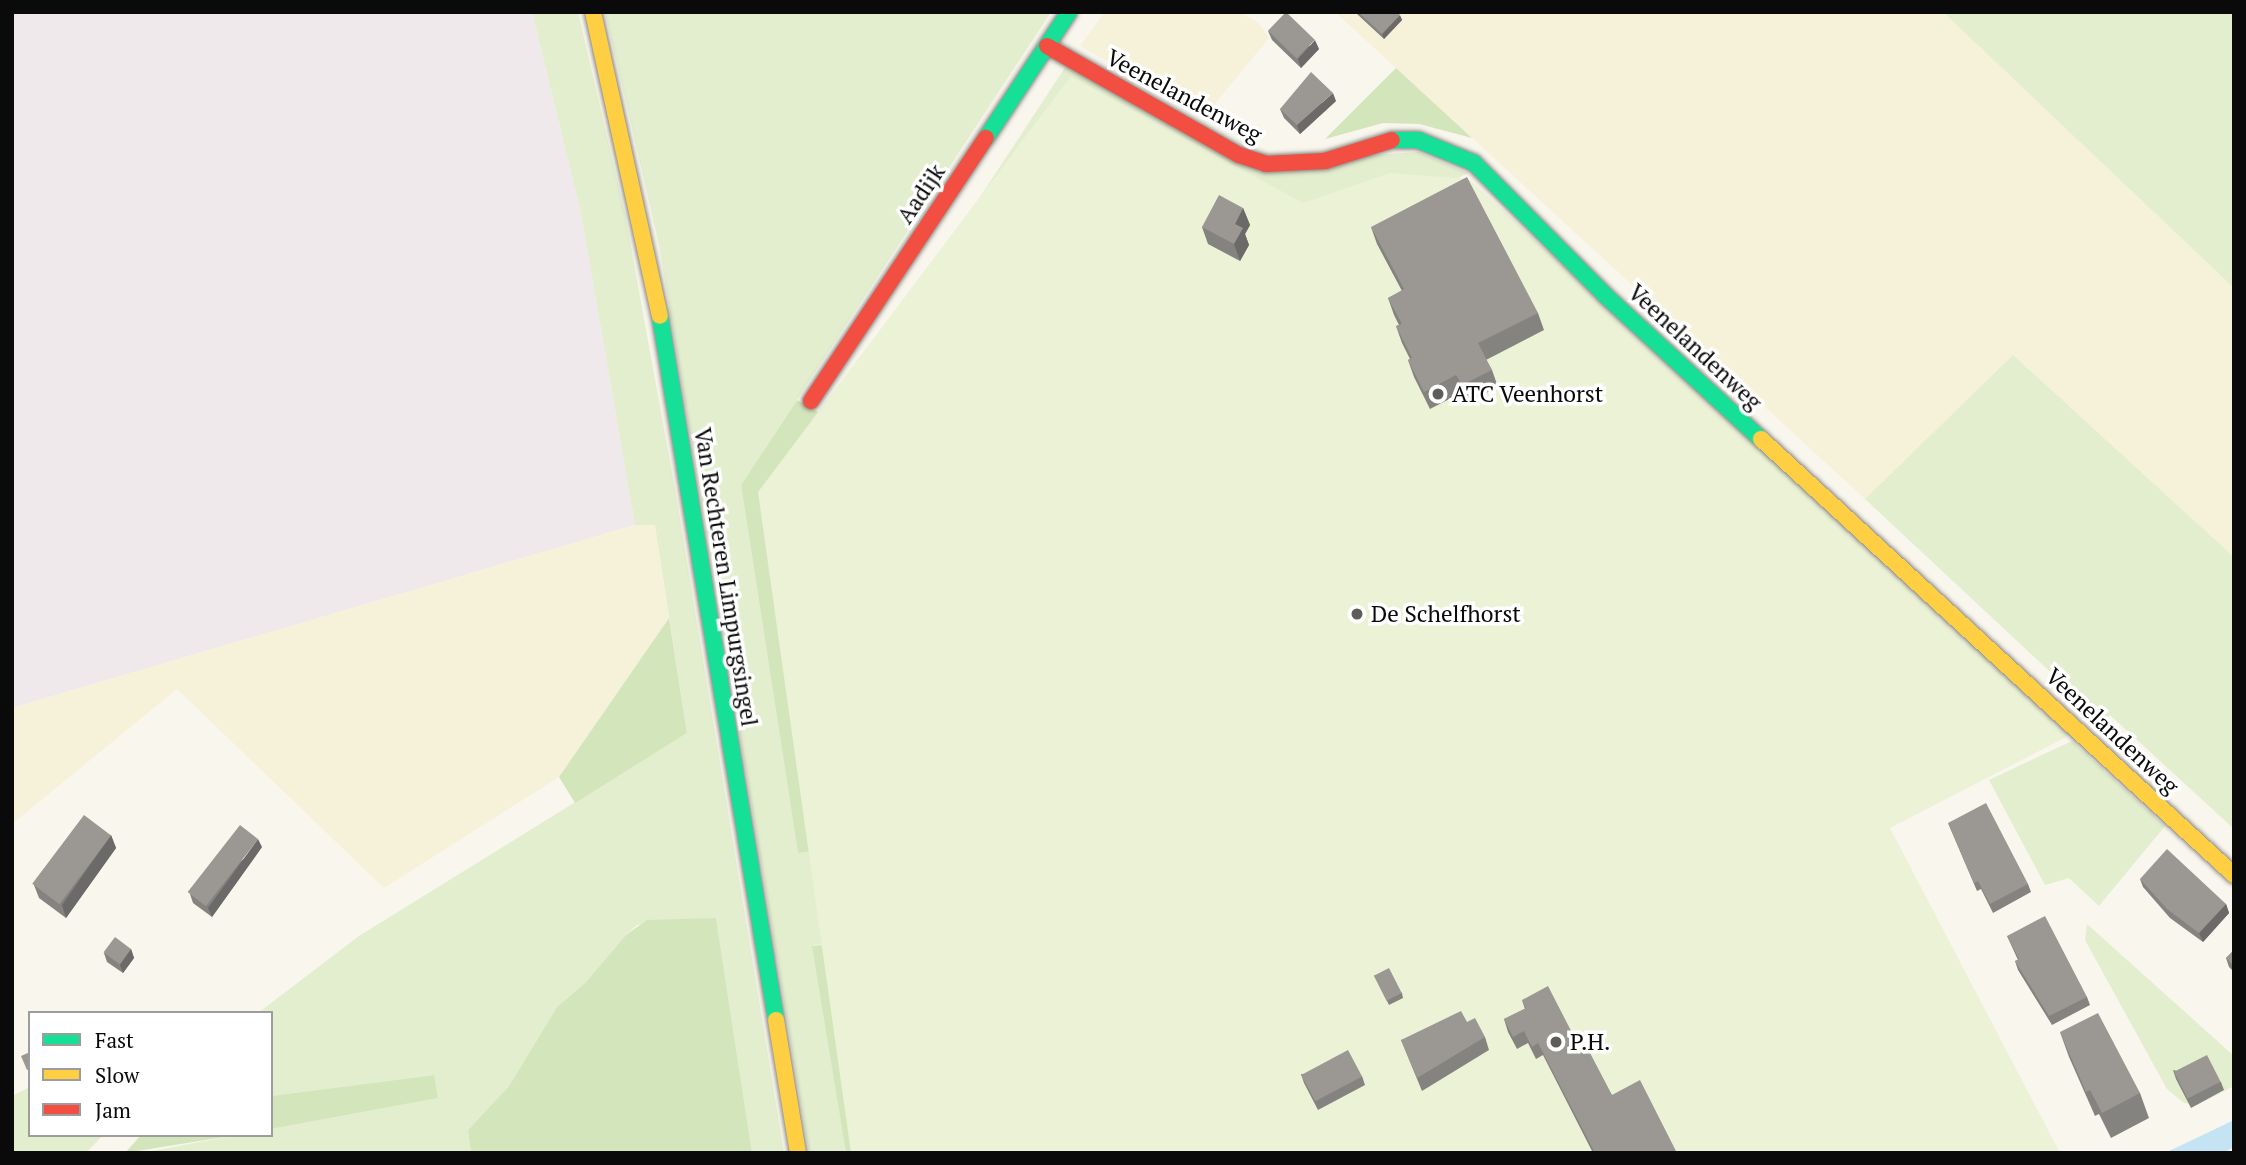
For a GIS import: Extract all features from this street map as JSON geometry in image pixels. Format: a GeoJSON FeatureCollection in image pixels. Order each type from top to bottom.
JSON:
{"type":"FeatureCollection","features":[{"type":"Feature","properties":{"kind":"street","name":"Van Rechteren Limpurgsingel"},"geometry":{"type":"LineString","coordinates":[[593,12],[654,280],[798,1153]]}},
{"type":"Feature","properties":{"kind":"street","name":"Aadijk"},"geometry":{"type":"LineString","coordinates":[[811,401],[1069,12]]}},
{"type":"Feature","properties":{"kind":"street","name":"Veenelandenweg"},"geometry":{"type":"LineString","coordinates":[[1047,46],[1239,155],[1266,164],[1325,161],[1391,140],[1418,140],[1474,163],[1616,305],[2234,875]]}},
{"type":"Feature","properties":{"kind":"shaded area"},"geometry":{"type":"Polygon","coordinates":[[[12,12],[532,12],[581,213],[635,525],[12,708],[12,12]]]}},
{"type":"Feature","properties":{"kind":"shaded area"},"geometry":{"type":"Polygon","coordinates":[[[1105,12],[1239,12],[1259,23],[1269,38],[1205,116],[1080,46],[1105,12]]]}},
{"type":"Feature","properties":{"kind":"shaded area"},"geometry":{"type":"Polygon","coordinates":[[[1335,12],[1943,12],[2234,288],[2234,557],[2013,355],[1865,499],[1335,12]]]}},
{"type":"Feature","properties":{"kind":"shaded area"},"geometry":{"type":"Polygon","coordinates":[[[655,524],[669,618],[559,777],[384,888],[177,689],[12,824],[12,708],[635,525],[655,524]]]}},
{"type":"Feature","properties":{"kind":"green space"},"geometry":{"type":"Polygon","coordinates":[[[532,12],[578,12],[625,214],[675,489],[784,1153],[752,1153],[716,918],[637,925],[626,935],[585,983],[557,1007],[509,1086],[468,1130],[471,1153],[141,1153],[226,1137],[273,1137],[273,1129],[438,1098],[433,1075],[273,1096],[273,1011],[261,1011],[359,936],[687,733],[655,525],[635,525],[581,213],[532,12]]]}},
{"type":"Feature","properties":{"kind":"green space"},"geometry":{"type":"Polygon","coordinates":[[[605,12],[1051,12],[741,485],[798,853],[832,849],[838,943],[813,945],[846,1153],[809,1153],[659,245],[605,12]]]}},
{"type":"Feature","properties":{"kind":"green space"},"geometry":{"type":"Polygon","coordinates":[[[1943,12],[2234,12],[2234,288],[1943,12]]]}},
{"type":"Feature","properties":{"kind":"green space"},"geometry":{"type":"Polygon","coordinates":[[[1068,63],[1245,164],[1418,152],[1468,173],[1290,263],[963,223],[1068,63]]]}},
{"type":"Feature","properties":{"kind":"green space"},"geometry":{"type":"Polygon","coordinates":[[[1396,68],[1472,138],[1419,124],[1383,123],[1325,139],[1396,68]]]}},
{"type":"Feature","properties":{"kind":"green space","name":"De Schelfhorst"},"geometry":{"type":"Polygon","coordinates":[[[1071,76],[1303,203],[1390,173],[1469,179],[2070,735],[1890,828],[2060,1153],[851,1153],[758,492],[1071,76]]]}},
{"type":"Feature","properties":{"kind":"green space"},"geometry":{"type":"Polygon","coordinates":[[[2013,355],[2234,557],[2234,829],[2110,715],[2104,722],[1865,499],[2013,355]]]}},
{"type":"Feature","properties":{"kind":"green space"},"geometry":{"type":"Polygon","coordinates":[[[797,400],[834,421],[832,849],[798,853],[741,485],[797,400]]]}},
{"type":"Feature","properties":{"kind":"green space"},"geometry":{"type":"Polygon","coordinates":[[[669,618],[687,733],[575,803],[559,777],[669,618]]]}},
{"type":"Feature","properties":{"kind":"green space"},"geometry":{"type":"Polygon","coordinates":[[[2072,741],[2165,826],[2099,906],[2069,878],[2045,885],[1989,780],[2072,741]]]}},
{"type":"Feature","properties":{"kind":"green space"},"geometry":{"type":"Polygon","coordinates":[[[716,918],[752,1153],[471,1153],[468,1130],[509,1086],[557,1007],[585,983],[626,935],[647,920],[716,918]]]}},
{"type":"Feature","properties":{"kind":"green space"},"geometry":{"type":"Polygon","coordinates":[[[2087,924],[2234,1056],[2234,1086],[2197,1105],[2184,1103],[2167,1089],[2085,940],[2087,924]]]}},
{"type":"Feature","properties":{"kind":"green space"},"geometry":{"type":"Polygon","coordinates":[[[838,943],[897,1153],[846,1153],[812,946],[838,943]]]}},
{"type":"Feature","properties":{"kind":"green space"},"geometry":{"type":"Polygon","coordinates":[[[434,1075],[438,1098],[273,1129],[273,1096],[434,1075]]]}},
{"type":"Feature","properties":{"kind":"green space"},"geometry":{"type":"Polygon","coordinates":[[[28,1088],[28,1137],[101,1137],[86,1153],[12,1153],[12,1096],[28,1088]]]}},
{"type":"Feature","properties":{"kind":"green space"},"geometry":{"type":"Polygon","coordinates":[[[139,1137],[225,1137],[125,1153],[139,1137]]]}},
{"type":"Feature","properties":{"kind":"water"},"geometry":{"type":"Polygon","coordinates":[[[2234,1120],[2234,1147],[2223,1153],[2165,1153],[2234,1120]]]}},
{"type":"Feature","properties":{"kind":"building"},"geometry":{"type":"Polygon","coordinates":[[[1286,12],[1315,40],[1297,58],[1268,31],[1286,12]]]}},
{"type":"Feature","properties":{"kind":"building"},"geometry":{"type":"Polygon","coordinates":[[[1358,12],[1397,12],[1400,15],[1382,34],[1358,12]]]}},
{"type":"Feature","properties":{"kind":"building"},"geometry":{"type":"Polygon","coordinates":[[[1311,72],[1333,93],[1297,125],[1280,109],[1311,72]]]}},
{"type":"Feature","properties":{"kind":"building"},"geometry":{"type":"Polygon","coordinates":[[[1467,177],[1538,313],[1478,343],[1492,370],[1462,385],[1456,375],[1424,392],[1408,360],[1412,358],[1396,326],[1402,324],[1388,298],[1404,289],[1371,227],[1467,177]]]}},
{"type":"Feature","properties":{"kind":"building"},"geometry":{"type":"Polygon","coordinates":[[[1219,195],[1243,208],[1235,224],[1243,228],[1234,244],[1202,227],[1219,195]]]}},
{"type":"Feature","properties":{"kind":"building"},"geometry":{"type":"Polygon","coordinates":[[[1986,803],[2028,884],[1990,904],[1978,881],[1974,883],[1948,823],[1986,803]]]}},
{"type":"Feature","properties":{"kind":"building"},"geometry":{"type":"Polygon","coordinates":[[[84,815],[111,835],[59,904],[32,884],[84,815]]]}},
{"type":"Feature","properties":{"kind":"building"},"geometry":{"type":"Polygon","coordinates":[[[240,825],[258,839],[206,906],[188,892],[240,825]]]}},
{"type":"Feature","properties":{"kind":"building"},"geometry":{"type":"Polygon","coordinates":[[[2167,849],[2226,904],[2199,933],[2167,909],[2140,879],[2167,849]]]}},
{"type":"Feature","properties":{"kind":"building"},"geometry":{"type":"Polygon","coordinates":[[[2045,916],[2087,997],[2049,1016],[2015,961],[2019,959],[2007,936],[2045,916]]]}},
{"type":"Feature","properties":{"kind":"building"},"geometry":{"type":"Polygon","coordinates":[[[115,937],[131,949],[120,964],[104,952],[115,937]]]}},
{"type":"Feature","properties":{"kind":"building"},"geometry":{"type":"Polygon","coordinates":[[[2234,950],[2234,966],[2226,958],[2234,950]]]}},
{"type":"Feature","properties":{"kind":"building"},"geometry":{"type":"Polygon","coordinates":[[[1389,968],[1402,993],[1387,1001],[1374,976],[1389,968]]]}},
{"type":"Feature","properties":{"kind":"building"},"geometry":{"type":"Polygon","coordinates":[[[1548,986],[1583,1054],[1589,1051],[1612,1095],[1640,1080],[1677,1153],[1595,1153],[1538,1043],[1532,1047],[1524,1031],[1513,1037],[1504,1019],[1526,1008],[1522,1000],[1548,986]]]}},
{"type":"Feature","properties":{"kind":"building"},"geometry":{"type":"Polygon","coordinates":[[[1461,1011],[1467,1022],[1475,1018],[1485,1037],[1417,1078],[1401,1040],[1461,1011]]]}},
{"type":"Feature","properties":{"kind":"building"},"geometry":{"type":"Polygon","coordinates":[[[2098,1013],[2140,1093],[2102,1113],[2090,1090],[2086,1092],[2060,1032],[2098,1013]]]}},
{"type":"Feature","properties":{"kind":"building"},"geometry":{"type":"Polygon","coordinates":[[[1348,1050],[1362,1076],[1315,1101],[1301,1075],[1348,1050]]]}},
{"type":"Feature","properties":{"kind":"building"},"geometry":{"type":"Polygon","coordinates":[[[28,1053],[28,1070],[27,1070],[21,1056],[28,1053]]]}},
{"type":"Feature","properties":{"kind":"building"},"geometry":{"type":"Polygon","coordinates":[[[2207,1055],[2221,1082],[2188,1099],[2174,1072],[2207,1055]]]}},
{"type":"Feature","properties":{"kind":"traffic: fast"},"geometry":{"type":"LineString","coordinates":[[986,138],[1069,12]]}},
{"type":"Feature","properties":{"kind":"traffic: fast"},"geometry":{"type":"LineString","coordinates":[[1392,140],[1418,140],[1474,163],[1606,296],[1761,439]]}},
{"type":"Feature","properties":{"kind":"traffic: fast"},"geometry":{"type":"LineString","coordinates":[[660,316],[776,1020]]}},
{"type":"Feature","properties":{"kind":"traffic: slow"},"geometry":{"type":"LineString","coordinates":[[593,12],[660,316]]}},
{"type":"Feature","properties":{"kind":"traffic: slow"},"geometry":{"type":"LineString","coordinates":[[1761,439],[2234,875]]}},
{"type":"Feature","properties":{"kind":"traffic: slow"},"geometry":{"type":"LineString","coordinates":[[776,1020],[798,1153]]}},
{"type":"Feature","properties":{"kind":"traffic: jam"},"geometry":{"type":"LineString","coordinates":[[1047,46],[1239,155],[1266,164],[1325,161],[1392,140]]}},
{"type":"Feature","properties":{"kind":"traffic: jam"},"geometry":{"type":"LineString","coordinates":[[811,401],[986,138]]}},
{"type":"Feature","properties":{"kind":"place","name":"ATC Veenhorst"},"geometry":{"type":"Point","coordinates":[1438,394]}},
{"type":"Feature","properties":{"kind":"place","name":"De Schelfhorst"},"geometry":{"type":"Point","coordinates":[1357,614]}},
{"type":"Feature","properties":{"kind":"place","name":"P.H."},"geometry":{"type":"Point","coordinates":[1556,1042]}}]}
